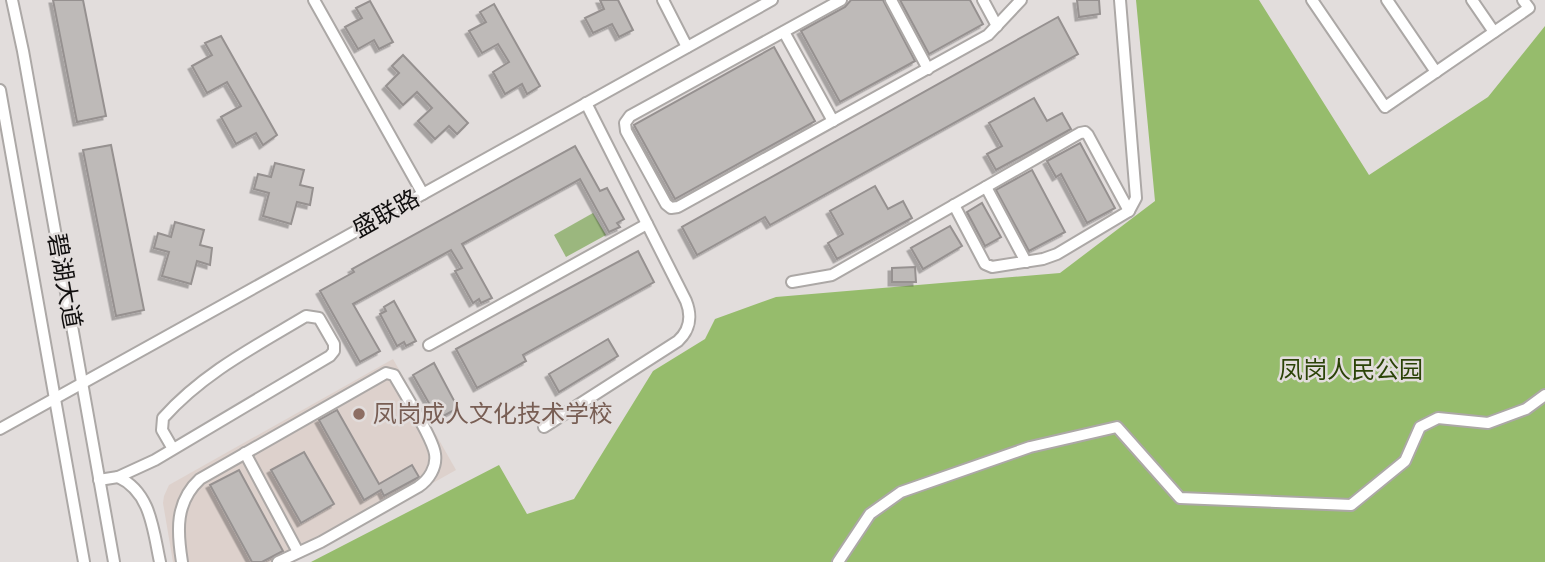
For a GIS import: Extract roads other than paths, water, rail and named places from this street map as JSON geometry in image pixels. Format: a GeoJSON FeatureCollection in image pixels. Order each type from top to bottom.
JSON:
{"type":"FeatureCollection","features":[{"type":"Feature","properties":{"kind":"street","name":"碧湖大道"},"geometry":{"type":"LineString","coordinates":[[12,0],[114,562]]}},
{"type":"Feature","properties":{"kind":"street"},"geometry":{"type":"LineString","coordinates":[[314,0],[423,194]]}},
{"type":"Feature","properties":{"kind":"street"},"geometry":{"type":"LineString","coordinates":[[663,0],[687,47]]}},
{"type":"Feature","properties":{"kind":"street","name":"盛联路"},"geometry":{"type":"LineString","coordinates":[[0,429],[772,0]]}},
{"type":"Feature","properties":{"kind":"street"},"geometry":{"type":"LineString","coordinates":[[841,0],[630,117],[625,123],[626,131],[666,204],[671,208],[678,207],[988,36],[1021,0]]}},
{"type":"Feature","properties":{"kind":"street"},"geometry":{"type":"LineString","coordinates":[[891,0],[928,69]]}},
{"type":"Feature","properties":{"kind":"street"},"geometry":{"type":"LineString","coordinates":[[983,0],[998,26]]}},
{"type":"Feature","properties":{"kind":"street"},"geometry":{"type":"LineString","coordinates":[[954,205],[985,264],[992,267],[1057,254],[1129,211],[1136,198],[1120,0]]}},
{"type":"Feature","properties":{"kind":"street"},"geometry":{"type":"LineString","coordinates":[[1312,0],[1385,107],[1529,8],[1523,0]]}},
{"type":"Feature","properties":{"kind":"street"},"geometry":{"type":"LineString","coordinates":[[1387,0],[1436,72]]}},
{"type":"Feature","properties":{"kind":"street"},"geometry":{"type":"LineString","coordinates":[[1472,0],[1494,32]]}},
{"type":"Feature","properties":{"kind":"street"},"geometry":{"type":"LineString","coordinates":[[784,32],[833,121]]}},
{"type":"Feature","properties":{"kind":"street","name":"碧湖大道"},"geometry":{"type":"LineString","coordinates":[[0,90],[84,562]]}},
{"type":"Feature","properties":{"kind":"street"},"geometry":{"type":"LineString","coordinates":[[544,427],[684,335],[690,318],[689,310],[586,103]]}},
{"type":"Feature","properties":{"kind":"street"},"geometry":{"type":"LineString","coordinates":[[792,282],[832,275],[1085,132],[1129,211]]}},
{"type":"Feature","properties":{"kind":"street"},"geometry":{"type":"LineString","coordinates":[[986,187],[1026,262]]}},
{"type":"Feature","properties":{"kind":"street"},"geometry":{"type":"LineString","coordinates":[[429,345],[647,225]]}},
{"type":"Feature","properties":{"kind":"street"},"geometry":{"type":"LineString","coordinates":[[99,480],[137,470],[173,449],[330,356],[334,351],[334,344],[319,318],[306,316],[204,380],[163,418],[162,430],[173,449]]}},
{"type":"Feature","properties":{"kind":"street"},"geometry":{"type":"LineString","coordinates":[[182,562],[178,526],[190,490],[200,479],[387,373],[394,375],[432,443],[435,463],[429,477],[422,484],[278,562]]}},
{"type":"Feature","properties":{"kind":"street"},"geometry":{"type":"LineString","coordinates":[[838,562],[870,514],[901,492],[1042,444],[1117,426],[1180,498],[1351,505],[1405,461],[1420,427],[1438,418],[1488,423],[1526,409],[1545,395]]}},
{"type":"Feature","properties":{"kind":"street"},"geometry":{"type":"LineString","coordinates":[[245,453],[298,552]]}},
{"type":"Feature","properties":{"kind":"street"},"geometry":{"type":"LineString","coordinates":[[118,477],[134,487],[146,504],[160,562]]}},
{"type":"Feature","properties":{"kind":"place","name":"凤岗成人文化技术学校"},"geometry":{"type":"Point","coordinates":[359,414]}},
{"type":"Feature","properties":{"kind":"park label","name":"凤岗人民公园"},"geometry":{"type":"Point","coordinates":[1351,370]}}]}
